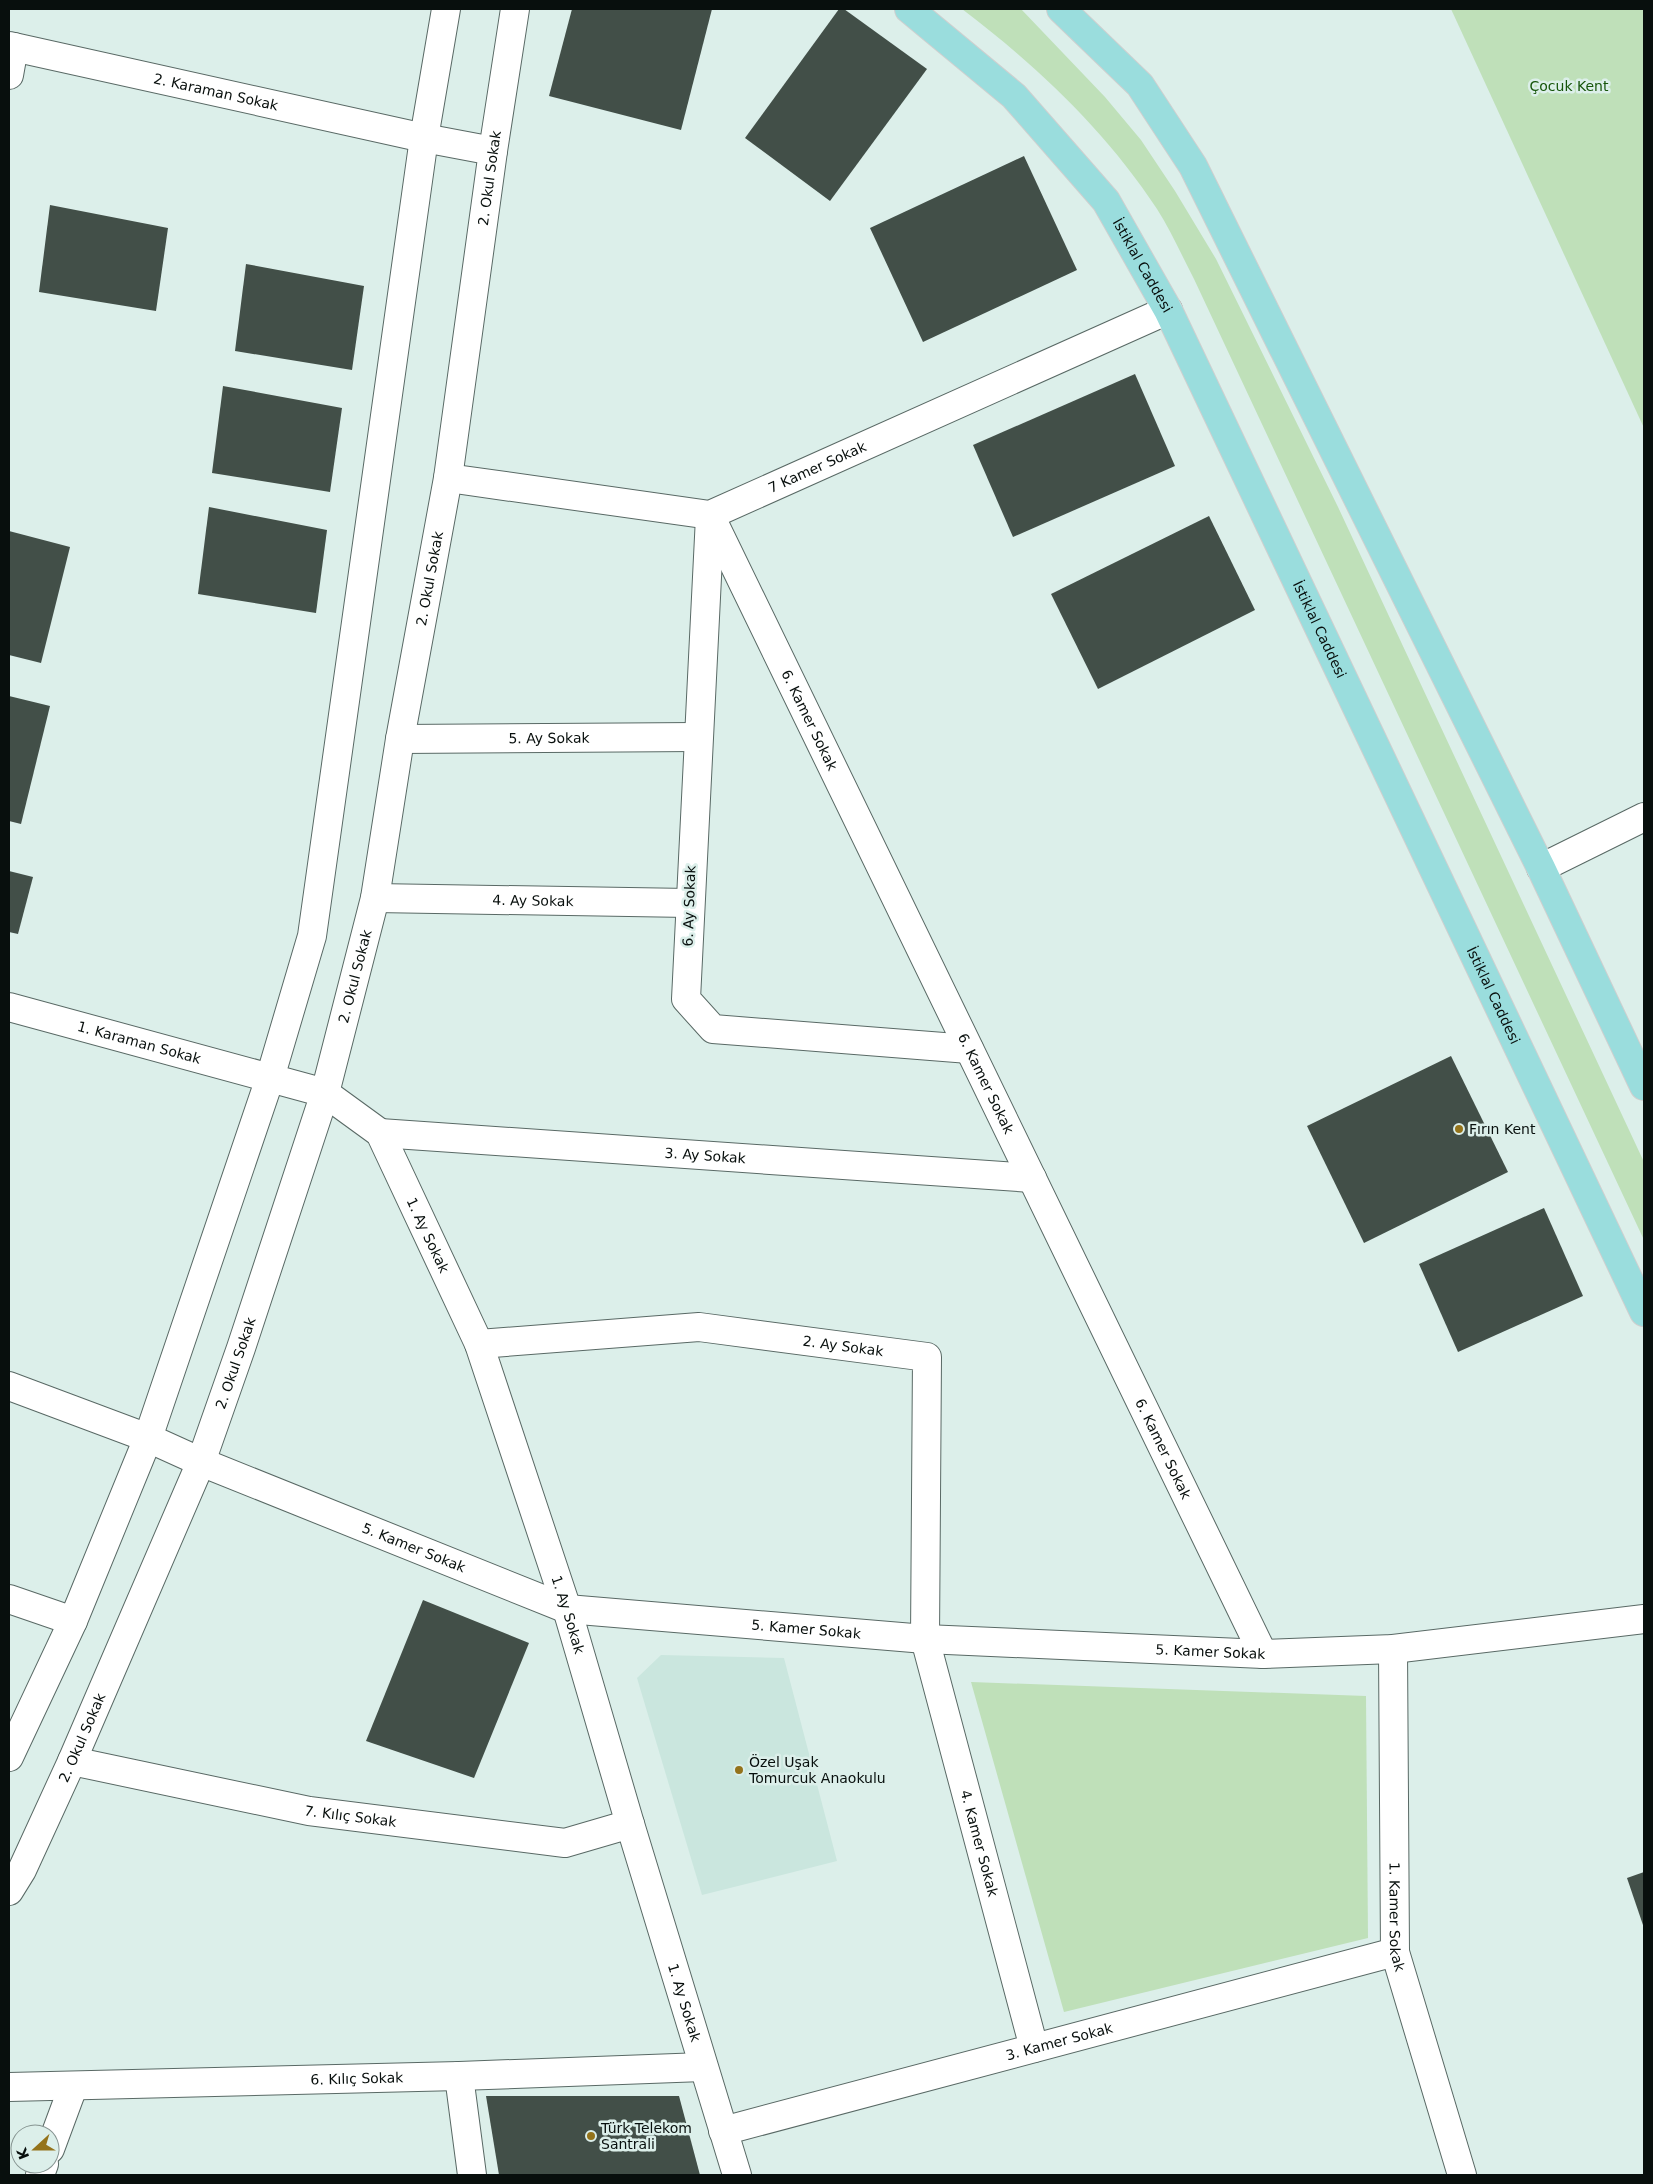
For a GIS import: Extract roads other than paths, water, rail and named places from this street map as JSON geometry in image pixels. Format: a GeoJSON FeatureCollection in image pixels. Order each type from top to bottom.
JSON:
{"type":"FeatureCollection","features":[{"type":"Feature","properties":{"kind":"main road","name":"İstiklal Caddesi"},"geometry":{"type":"LineString","coordinates":[[909,9],[1014,96],[1106,201],[1168,310],[1644,1312]]}},
{"type":"Feature","properties":{"kind":"main road"},"geometry":{"type":"LineString","coordinates":[[1061,9],[1140,85],[1193,166],[1541,868],[1644,1086]]}},
{"type":"Feature","properties":{"kind":"street"},"geometry":{"type":"LineString","coordinates":[[9,1756],[73,1621],[148,1438],[270,1078],[312,936],[424,138],[446,9]]}},
{"type":"Feature","properties":{"kind":"street","name":"2. Okul Sokak"},"geometry":{"type":"LineString","coordinates":[[9,1891],[22,1870],[72,1762],[201,1462],[242,1348],[325,1093],[375,898],[400,739],[448,478],[493,151],[515,9]]}},
{"type":"Feature","properties":{"kind":"street"},"geometry":{"type":"LineString","coordinates":[[9,75],[11,46]]}},
{"type":"Feature","properties":{"kind":"street","name":"2. Karaman Sokak"},"geometry":{"type":"LineString","coordinates":[[11,46],[424,138],[493,151]]}},
{"type":"Feature","properties":{"kind":"street","name":"7 Kamer Sokak"},"geometry":{"type":"LineString","coordinates":[[710,515],[1168,310]]}},
{"type":"Feature","properties":{"kind":"street"},"geometry":{"type":"LineString","coordinates":[[448,478],[710,515]]}},
{"type":"Feature","properties":{"kind":"street","name":"6. Ay Sokak"},"geometry":{"type":"LineString","coordinates":[[710,515],[689,902],[686,999],[713,1029],[969,1049]]}},
{"type":"Feature","properties":{"kind":"street","name":"6. Kamer Sokak"},"geometry":{"type":"LineString","coordinates":[[710,515],[1263,1654]]}},
{"type":"Feature","properties":{"kind":"street","name":"5. Ay Sokak"},"geometry":{"type":"LineString","coordinates":[[400,739],[698,737]]}},
{"type":"Feature","properties":{"kind":"street"},"geometry":{"type":"LineString","coordinates":[[1541,868],[1644,816]]}},
{"type":"Feature","properties":{"kind":"street","name":"4. Ay Sokak"},"geometry":{"type":"LineString","coordinates":[[375,898],[689,902]]}},
{"type":"Feature","properties":{"kind":"street","name":"1. Karaman Sokak"},"geometry":{"type":"LineString","coordinates":[[9,1007],[325,1093]]}},
{"type":"Feature","properties":{"kind":"street","name":"1. Ay Sokak"},"geometry":{"type":"LineString","coordinates":[[325,1093],[380,1133],[479,1344],[568,1609],[630,1824],[737,2175]]}},
{"type":"Feature","properties":{"kind":"street","name":"3. Ay Sokak"},"geometry":{"type":"LineString","coordinates":[[380,1133],[1032,1178]]}},
{"type":"Feature","properties":{"kind":"street","name":"2. Ay Sokak"},"geometry":{"type":"LineString","coordinates":[[479,1344],[699,1328],[927,1357],[925,1639]]}},
{"type":"Feature","properties":{"kind":"street","name":"5. Kamer Sokak"},"geometry":{"type":"LineString","coordinates":[[9,1386],[148,1438],[201,1462],[568,1609],[925,1639],[1263,1654],[1392,1649],[1644,1619]]}},
{"type":"Feature","properties":{"kind":"street"},"geometry":{"type":"LineString","coordinates":[[9,1599],[73,1621]]}},
{"type":"Feature","properties":{"kind":"street","name":"4. Kamer Sokak"},"geometry":{"type":"LineString","coordinates":[[925,1639],[1034,2048]]}},
{"type":"Feature","properties":{"kind":"street","name":"1. Kamer Sokak"},"geometry":{"type":"LineString","coordinates":[[1392,1649],[1395,1952],[1462,2175]]}},
{"type":"Feature","properties":{"kind":"street","name":"7. Kılıç Sokak"},"geometry":{"type":"LineString","coordinates":[[72,1762],[309,1811],[565,1843],[630,1824]]}},
{"type":"Feature","properties":{"kind":"street","name":"3. Kamer Sokak"},"geometry":{"type":"LineString","coordinates":[[723,2131],[1395,1952]]}},
{"type":"Feature","properties":{"kind":"street","name":"6. Kılıç Sokak"},"geometry":{"type":"LineString","coordinates":[[9,2087],[73,2087],[459,2076],[703,2067]]}},
{"type":"Feature","properties":{"kind":"street"},"geometry":{"type":"LineString","coordinates":[[459,2076],[472,2175]]}},
{"type":"Feature","properties":{"kind":"street"},"geometry":{"type":"LineString","coordinates":[[59,2124],[73,2087]]}},
{"type":"Feature","properties":{"kind":"place","name":"Fırın Kent"},"geometry":{"type":"Point","coordinates":[1459,1129]}},
{"type":"Feature","properties":{"kind":"place","name":"Özel Uşak Tomurcuk Anaokulu"},"geometry":{"type":"Point","coordinates":[739,1770]}},
{"type":"Feature","properties":{"kind":"place","name":"Türk Telekom Santrali"},"geometry":{"type":"Point","coordinates":[591,2136]}},
{"type":"Feature","properties":{"kind":"park label","name":"Çocuk Kent"},"geometry":{"type":"Point","coordinates":[1569,86]}}]}
